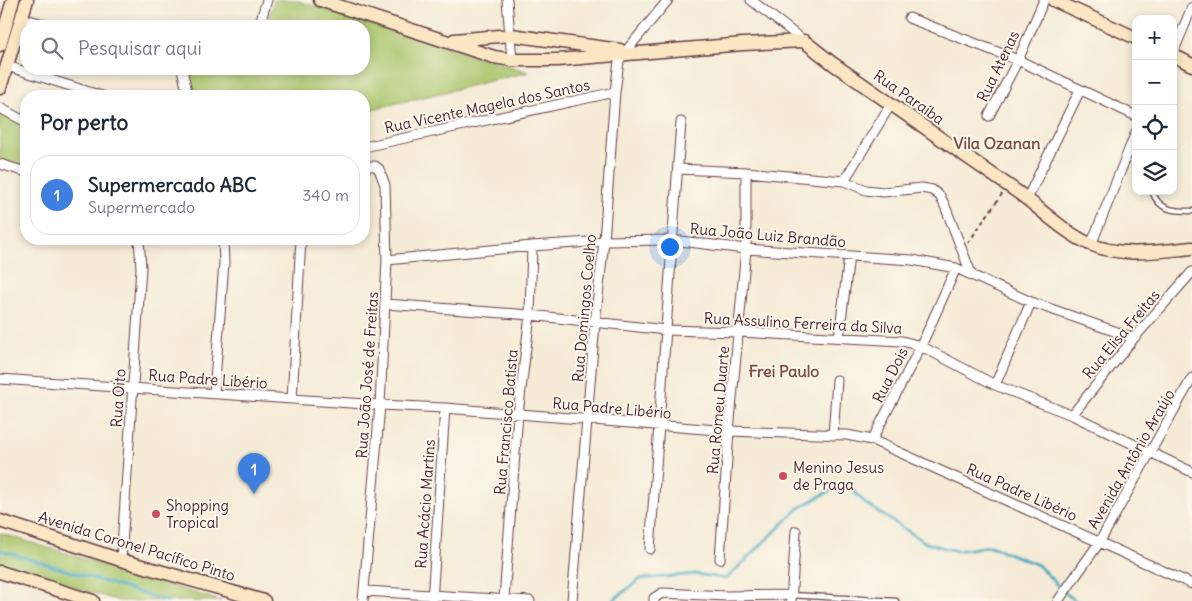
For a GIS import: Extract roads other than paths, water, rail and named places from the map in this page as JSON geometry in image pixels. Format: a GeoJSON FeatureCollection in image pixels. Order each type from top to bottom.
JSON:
{"type":"FeatureCollection","features":[{"type":"Feature","properties":{"kind":"street"},"geometry":{"type":"LineString","coordinates":[[0,45],[4,15],[13,0]]}},
{"type":"Feature","properties":{"kind":"street"},"geometry":{"type":"LineString","coordinates":[[22,18],[27,0]]}},
{"type":"Feature","properties":{"kind":"street"},"geometry":{"type":"LineString","coordinates":[[260,20],[267,0]]}},
{"type":"Feature","properties":{"kind":"street"},"geometry":{"type":"LineString","coordinates":[[320,0],[494,57],[512,60],[534,61],[743,44],[804,41]]}},
{"type":"Feature","properties":{"kind":"street"},"geometry":{"type":"LineString","coordinates":[[508,0],[512,60]]}},
{"type":"Feature","properties":{"kind":"street"},"geometry":{"type":"LineString","coordinates":[[629,53],[668,0]]}},
{"type":"Feature","properties":{"kind":"street","name":"Rua Paraíba"},"geometry":{"type":"LineString","coordinates":[[751,0],[832,63],[1091,245],[1113,250],[1144,252],[1192,248]]}},
{"type":"Feature","properties":{"kind":"street","name":"Rua Atenas"},"geometry":{"type":"LineString","coordinates":[[989,116],[1018,60],[1044,0]]}},
{"type":"Feature","properties":{"kind":"street"},"geometry":{"type":"LineString","coordinates":[[1053,0],[1132,36]]}},
{"type":"Feature","properties":{"kind":"street"},"geometry":{"type":"LineString","coordinates":[[1177,44],[1192,6]]}},
{"type":"Feature","properties":{"kind":"street"},"geometry":{"type":"LineString","coordinates":[[4,15],[29,20]]}},
{"type":"Feature","properties":{"kind":"street"},"geometry":{"type":"LineString","coordinates":[[909,18],[1018,60],[1132,114]]}},
{"type":"Feature","properties":{"kind":"street"},"geometry":{"type":"LineString","coordinates":[[0,88],[20,24]]}},
{"type":"Feature","properties":{"kind":"street"},"geometry":{"type":"LineString","coordinates":[[449,41],[511,35],[629,53]]}},
{"type":"Feature","properties":{"kind":"street"},"geometry":{"type":"LineString","coordinates":[[569,43],[569,58]]}},
{"type":"Feature","properties":{"kind":"street","name":"Rua Domingos Coelho"},"geometry":{"type":"LineString","coordinates":[[573,600],[615,92],[619,61],[629,53]]}},
{"type":"Feature","properties":{"kind":"street"},"geometry":{"type":"LineString","coordinates":[[1177,56],[1192,65]]}},
{"type":"Feature","properties":{"kind":"street"},"geometry":{"type":"LineString","coordinates":[[7,66],[20,70]]}},
{"type":"Feature","properties":{"kind":"street"},"geometry":{"type":"LineString","coordinates":[[36,75],[83,90]]}},
{"type":"Feature","properties":{"kind":"street"},"geometry":{"type":"LineString","coordinates":[[183,75],[187,90]]}},
{"type":"Feature","properties":{"kind":"street"},"geometry":{"type":"LineString","coordinates":[[1027,199],[1080,90]]}},
{"type":"Feature","properties":{"kind":"street","name":"Rua Vicente Magela dos Santos"},"geometry":{"type":"LineString","coordinates":[[370,145],[615,92]]}},
{"type":"Feature","properties":{"kind":"street"},"geometry":{"type":"LineString","coordinates":[[844,181],[891,104]]}},
{"type":"Feature","properties":{"kind":"street"},"geometry":{"type":"LineString","coordinates":[[0,108],[20,119]]}},
{"type":"Feature","properties":{"kind":"street"},"geometry":{"type":"LineString","coordinates":[[650,549],[681,122]]}},
{"type":"Feature","properties":{"kind":"street"},"geometry":{"type":"LineString","coordinates":[[1091,245],[1132,142]]}},
{"type":"Feature","properties":{"kind":"street"},"geometry":{"type":"LineString","coordinates":[[0,164],[20,170]]}},
{"type":"Feature","properties":{"kind":"street","name":"Rua João José de Freitas"},"geometry":{"type":"LineString","coordinates":[[363,601],[380,405],[387,260],[386,185],[379,169],[375,166],[370,166]]}},
{"type":"Feature","properties":{"kind":"street"},"geometry":{"type":"LineString","coordinates":[[678,169],[746,172],[844,181],[866,190],[883,192],[922,188],[932,190],[940,196],[945,206],[972,276]]}},
{"type":"Feature","properties":{"kind":"street","name":"Rua Romeu Duarte"},"geometry":{"type":"LineString","coordinates":[[720,559],[729,431],[746,249],[746,172]]}},
{"type":"Feature","properties":{"kind":"street","name":"Rua João Luiz Brandão"},"geometry":{"type":"LineString","coordinates":[[387,260],[532,246],[604,241],[672,240],[746,249],[912,260],[956,268],[1030,302],[1134,338]]}},
{"type":"Feature","properties":{"kind":"street","name":"Rua Oito"},"geometry":{"type":"LineString","coordinates":[[121,560],[141,268],[139,245]]}},
{"type":"Feature","properties":{"kind":"street"},"geometry":{"type":"LineString","coordinates":[[214,393],[224,263],[223,245]]}},
{"type":"Feature","properties":{"kind":"street"},"geometry":{"type":"LineString","coordinates":[[292,398],[302,245]]}},
{"type":"Feature","properties":{"kind":"street","name":"Rua Francisco Batista"},"geometry":{"type":"LineString","coordinates":[[504,600],[518,414],[530,316],[532,246]]}},
{"type":"Feature","properties":{"kind":"street"},"geometry":{"type":"LineString","coordinates":[[839,337],[849,256]]}},
{"type":"Feature","properties":{"kind":"street","name":"Rua Dois"},"geometry":{"type":"LineString","coordinates":[[872,440],[921,346],[956,268]]}},
{"type":"Feature","properties":{"kind":"street","name":"Rua Elisa Freitas"},"geometry":{"type":"LineString","coordinates":[[1072,415],[1134,338],[1192,272]]}},
{"type":"Feature","properties":{"kind":"street"},"geometry":{"type":"LineString","coordinates":[[995,385],[1030,302]]}},
{"type":"Feature","properties":{"kind":"street","name":"Rua Assulino Ferreira da Silva"},"geometry":{"type":"LineString","coordinates":[[386,304],[666,330],[902,341],[921,346],[995,385],[1072,415],[1192,472]]}},
{"type":"Feature","properties":{"kind":"street","name":"Rua Padre Libério"},"geometry":{"type":"LineString","coordinates":[[0,378],[445,408],[729,431],[833,435],[872,440],[1192,584]]}},
{"type":"Feature","properties":{"kind":"street","name":"Avenida Antônio Araújo"},"geometry":{"type":"LineString","coordinates":[[1058,600],[1099,542],[1192,378]]}},
{"type":"Feature","properties":{"kind":"street"},"geometry":{"type":"LineString","coordinates":[[833,435],[837,380]]}},
{"type":"Feature","properties":{"kind":"street","name":"Rua Acácio Martins"},"geometry":{"type":"LineString","coordinates":[[432,598],[445,408]]}},
{"type":"Feature","properties":{"kind":"street","name":"Avenida Coronel Pacífico Pinto"},"geometry":{"type":"LineString","coordinates":[[0,521],[121,560],[264,601]]}},
{"type":"Feature","properties":{"kind":"street"},"geometry":{"type":"LineString","coordinates":[[654,601],[654,598],[662,593],[723,598],[791,598],[796,531]]}},
{"type":"Feature","properties":{"kind":"street"},"geometry":{"type":"LineString","coordinates":[[0,572],[93,601]]}},
{"type":"Feature","properties":{"kind":"street"},"geometry":{"type":"LineString","coordinates":[[365,591],[432,598],[530,601]]}},
{"type":"Feature","properties":{"kind":"lane"},"geometry":{"type":"LineString","coordinates":[[1154,195],[1167,210],[1192,211]]}},
{"type":"Feature","properties":{"kind":"lane"},"geometry":{"type":"LineString","coordinates":[[791,598],[896,601]]}},
{"type":"Feature","properties":{"kind":"waterway"},"geometry":{"type":"LineString","coordinates":[[612,601],[640,579],[696,574],[726,579],[798,509],[845,482],[866,504],[926,543],[957,551],[990,546],[1038,565],[1064,592],[1076,601]]}},
{"type":"Feature","properties":{"kind":"waterway"},"geometry":{"type":"LineString","coordinates":[[0,550],[167,601]]}},
{"type":"Feature","properties":{"kind":"place","name":"Menino Jesus de Praga"},"geometry":{"type":"Point","coordinates":[783,476]}},
{"type":"Feature","properties":{"kind":"place","name":"Supermercado ABC"},"geometry":{"type":"Point","coordinates":[254,494]}},
{"type":"Feature","properties":{"kind":"place","name":"Shopping Tropical"},"geometry":{"type":"Point","coordinates":[156,514]}},
{"type":"Feature","properties":{"kind":"district","name":"Vila Ozanan"},"geometry":{"type":"Point","coordinates":[997,143]}},
{"type":"Feature","properties":{"kind":"district","name":"Frei Paulo"},"geometry":{"type":"Point","coordinates":[784,371]}}]}
